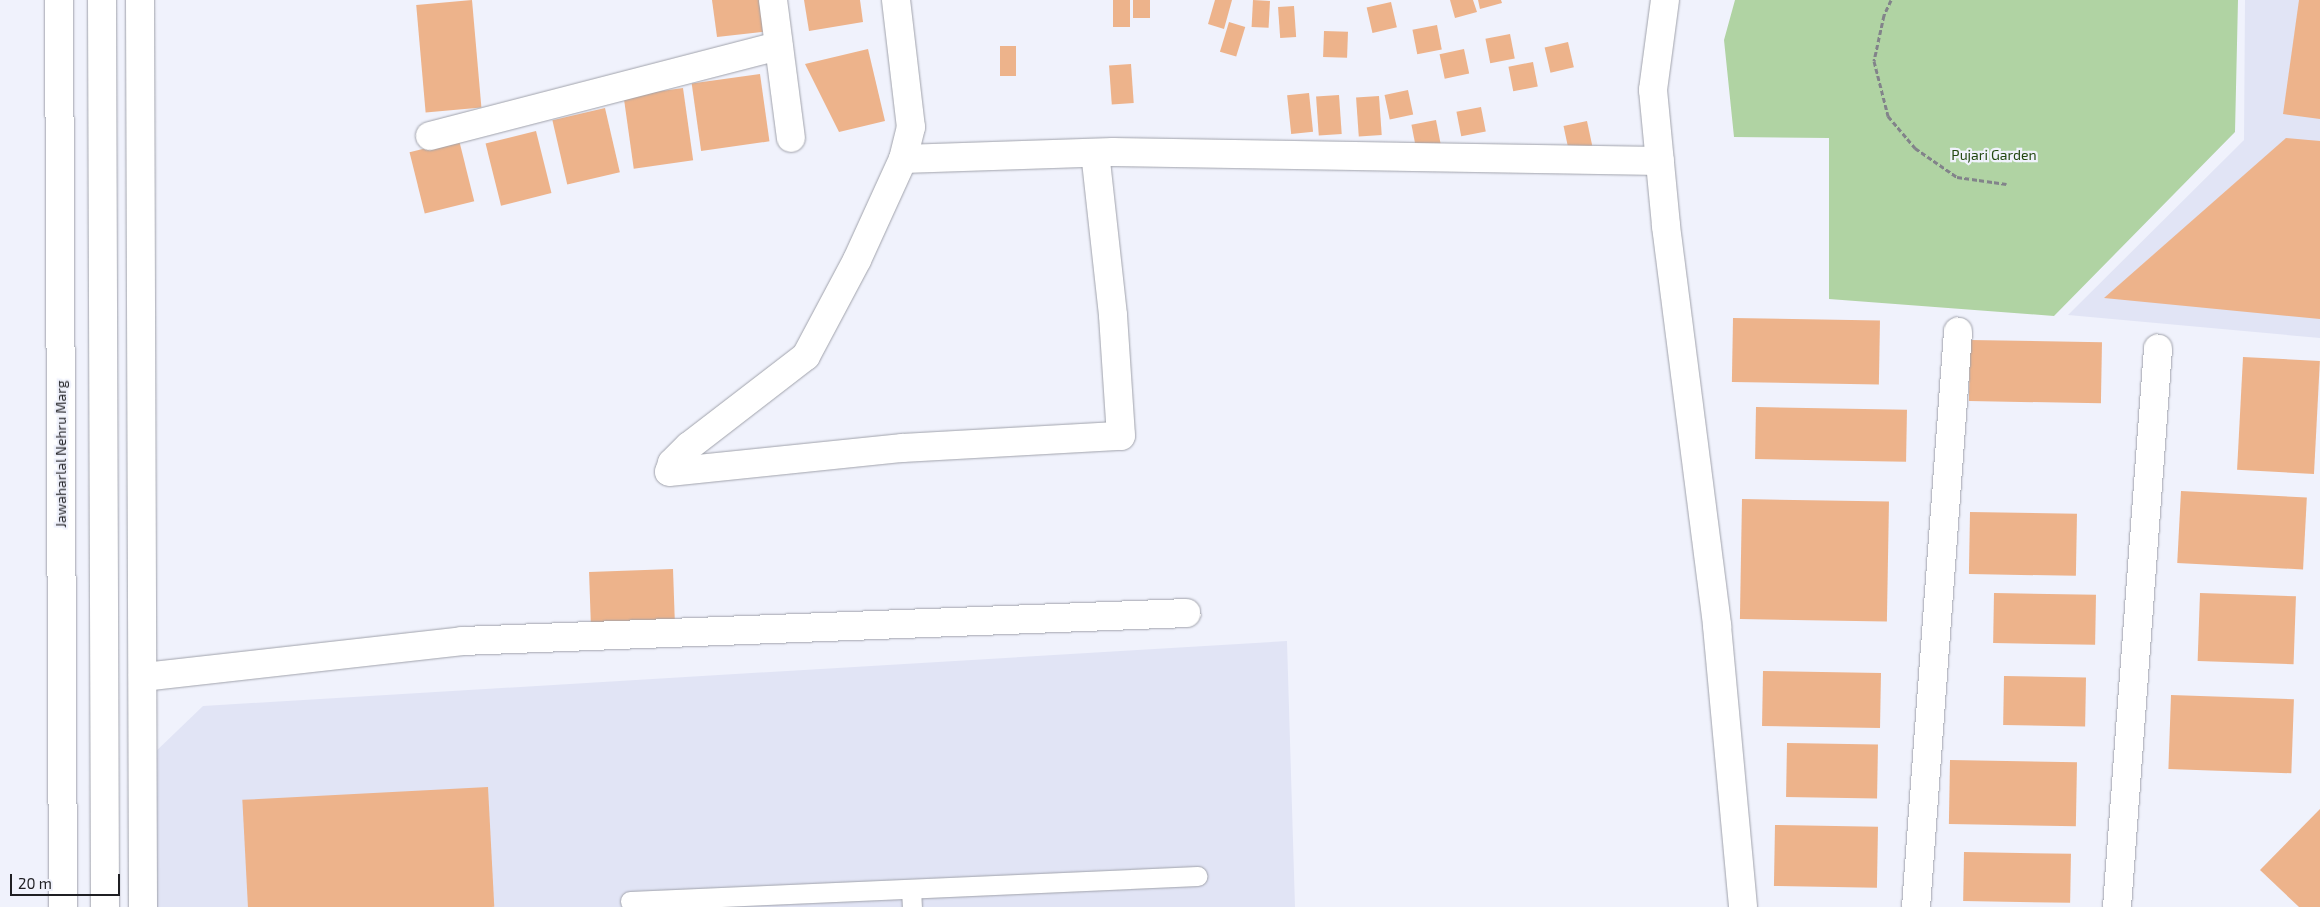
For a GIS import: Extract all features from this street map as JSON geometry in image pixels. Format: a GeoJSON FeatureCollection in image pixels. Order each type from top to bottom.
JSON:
{"type":"FeatureCollection","features":[{"type":"Feature","properties":{"kind":"street","name":"Jawaharlal Nehru Marg"},"geometry":{"type":"LineString","coordinates":[[59,0],[63,907]]}},
{"type":"Feature","properties":{"kind":"street"},"geometry":{"type":"LineString","coordinates":[[102,0],[105,907]]}},
{"type":"Feature","properties":{"kind":"street"},"geometry":{"type":"LineString","coordinates":[[140,0],[143,907]]}},
{"type":"Feature","properties":{"kind":"street"},"geometry":{"type":"LineString","coordinates":[[773,0],[791,138]]}},
{"type":"Feature","properties":{"kind":"street"},"geometry":{"type":"LineString","coordinates":[[896,0],[912,127],[903,159],[857,260],[806,356],[689,446],[672,463],[668,472],[902,448],[1121,436],[1113,315],[1095,152]]}},
{"type":"Feature","properties":{"kind":"street"},"geometry":{"type":"LineString","coordinates":[[1665,0],[1653,90],[1717,626],[1743,907]]}},
{"type":"Feature","properties":{"kind":"street"},"geometry":{"type":"LineString","coordinates":[[430,136],[779,46]]}},
{"type":"Feature","properties":{"kind":"street"},"geometry":{"type":"LineString","coordinates":[[903,159],[1095,152],[1660,161]]}},
{"type":"Feature","properties":{"kind":"street"},"geometry":{"type":"LineString","coordinates":[[1916,907],[1958,332]]}},
{"type":"Feature","properties":{"kind":"street"},"geometry":{"type":"LineString","coordinates":[[2117,907],[2158,349]]}},
{"type":"Feature","properties":{"kind":"street"},"geometry":{"type":"LineString","coordinates":[[143,677],[462,641],[1186,613]]}},
{"type":"Feature","properties":{"kind":"lane"},"geometry":{"type":"LineString","coordinates":[[630,901],[912,898],[1197,876]]}},
{"type":"Feature","properties":{"kind":"path"},"geometry":{"type":"LineString","coordinates":[[1891,0],[1884,15],[1874,61],[1888,116],[1915,148],[1957,176],[2007,184]]}},
{"type":"Feature","properties":{"kind":"shaded area"},"geometry":{"type":"Polygon","coordinates":[[[2245,0],[2320,0],[2320,338],[2068,315],[2244,140],[2245,0]]]}},
{"type":"Feature","properties":{"kind":"shaded area"},"geometry":{"type":"Polygon","coordinates":[[[1287,641],[1295,907],[155,907],[151,756],[203,706],[1287,641]]]}},
{"type":"Feature","properties":{"kind":"green space","name":"Pujari Garden"},"geometry":{"type":"Polygon","coordinates":[[[1735,0],[2238,0],[2235,132],[2054,316],[1829,299],[1829,138],[1734,137],[1724,40],[1735,0]]]}},
{"type":"Feature","properties":{"kind":"building"},"geometry":{"type":"Polygon","coordinates":[[[472,0],[481,108],[426,112],[416,5],[472,0]]]}},
{"type":"Feature","properties":{"kind":"building"},"geometry":{"type":"Polygon","coordinates":[[[712,0],[766,0],[770,31],[717,37],[712,0]]]}},
{"type":"Feature","properties":{"kind":"building"},"geometry":{"type":"Polygon","coordinates":[[[804,0],[860,0],[863,22],[809,31],[804,0]]]}},
{"type":"Feature","properties":{"kind":"building"},"geometry":{"type":"Polygon","coordinates":[[[1113,0],[1130,0],[1130,27],[1113,27],[1113,0]]]}},
{"type":"Feature","properties":{"kind":"building"},"geometry":{"type":"Polygon","coordinates":[[[1133,0],[1150,0],[1150,18],[1133,18],[1133,0]]]}},
{"type":"Feature","properties":{"kind":"building"},"geometry":{"type":"Polygon","coordinates":[[[1215,0],[1232,0],[1224,29],[1208,24],[1215,0]]]}},
{"type":"Feature","properties":{"kind":"building"},"geometry":{"type":"Polygon","coordinates":[[[1253,0],[1270,1],[1269,28],[1252,27],[1253,0]]]}},
{"type":"Feature","properties":{"kind":"building"},"geometry":{"type":"Polygon","coordinates":[[[1450,0],[1473,0],[1477,12],[1455,18],[1450,0]]]}},
{"type":"Feature","properties":{"kind":"building"},"geometry":{"type":"Polygon","coordinates":[[[1478,0],[1501,0],[1502,3],[1480,9],[1478,0]]]}},
{"type":"Feature","properties":{"kind":"building"},"geometry":{"type":"Polygon","coordinates":[[[2299,0],[2320,0],[2320,119],[2283,114],[2299,0]]]}},
{"type":"Feature","properties":{"kind":"building"},"geometry":{"type":"Polygon","coordinates":[[[1391,2],[1397,27],[1372,33],[1367,8],[1391,2]]]}},
{"type":"Feature","properties":{"kind":"building"},"geometry":{"type":"Polygon","coordinates":[[[1294,6],[1296,37],[1280,38],[1278,7],[1294,6]]]}},
{"type":"Feature","properties":{"kind":"building"},"geometry":{"type":"Polygon","coordinates":[[[1229,22],[1245,27],[1236,57],[1220,52],[1229,22]]]}},
{"type":"Feature","properties":{"kind":"building"},"geometry":{"type":"Polygon","coordinates":[[[1437,25],[1442,50],[1417,54],[1412,30],[1437,25]]]}},
{"type":"Feature","properties":{"kind":"building"},"geometry":{"type":"Polygon","coordinates":[[[1324,31],[1348,32],[1347,58],[1323,57],[1324,31]]]}},
{"type":"Feature","properties":{"kind":"building"},"geometry":{"type":"Polygon","coordinates":[[[1510,34],[1515,59],[1490,63],[1485,39],[1510,34]]]}},
{"type":"Feature","properties":{"kind":"building"},"geometry":{"type":"Polygon","coordinates":[[[1568,42],[1574,67],[1550,73],[1545,47],[1568,42]]]}},
{"type":"Feature","properties":{"kind":"building"},"geometry":{"type":"Polygon","coordinates":[[[1000,46],[1016,46],[1016,76],[1000,76],[1000,46]]]}},
{"type":"Feature","properties":{"kind":"building"},"geometry":{"type":"Polygon","coordinates":[[[868,49],[885,121],[839,132],[805,64],[868,49]]]}},
{"type":"Feature","properties":{"kind":"building"},"geometry":{"type":"Polygon","coordinates":[[[1464,49],[1469,73],[1445,79],[1440,54],[1464,49]]]}},
{"type":"Feature","properties":{"kind":"building"},"geometry":{"type":"Polygon","coordinates":[[[1533,62],[1538,87],[1513,91],[1508,67],[1533,62]]]}},
{"type":"Feature","properties":{"kind":"building"},"geometry":{"type":"Polygon","coordinates":[[[1131,64],[1134,103],[1112,104],[1109,66],[1131,64]]]}},
{"type":"Feature","properties":{"kind":"building"},"geometry":{"type":"Polygon","coordinates":[[[760,74],[769,141],[701,151],[692,84],[760,74]]]}},
{"type":"Feature","properties":{"kind":"building"},"geometry":{"type":"Polygon","coordinates":[[[683,88],[693,160],[634,169],[624,96],[683,88]]]}},
{"type":"Feature","properties":{"kind":"building"},"geometry":{"type":"Polygon","coordinates":[[[1408,90],[1413,114],[1390,119],[1385,95],[1408,90]]]}},
{"type":"Feature","properties":{"kind":"building"},"geometry":{"type":"Polygon","coordinates":[[[1309,93],[1313,132],[1291,134],[1287,95],[1309,93]]]}},
{"type":"Feature","properties":{"kind":"building"},"geometry":{"type":"Polygon","coordinates":[[[1339,95],[1342,134],[1319,136],[1316,97],[1339,95]]]}},
{"type":"Feature","properties":{"kind":"building"},"geometry":{"type":"Polygon","coordinates":[[[1379,96],[1382,135],[1359,137],[1356,98],[1379,96]]]}},
{"type":"Feature","properties":{"kind":"building"},"geometry":{"type":"Polygon","coordinates":[[[1481,107],[1486,132],[1461,136],[1456,112],[1481,107]]]}},
{"type":"Feature","properties":{"kind":"building"},"geometry":{"type":"Polygon","coordinates":[[[605,108],[620,172],[567,184],[552,120],[605,108]]]}},
{"type":"Feature","properties":{"kind":"building"},"geometry":{"type":"Polygon","coordinates":[[[1436,120],[1441,145],[1416,149],[1411,125],[1436,120]]]}},
{"type":"Feature","properties":{"kind":"building"},"geometry":{"type":"Polygon","coordinates":[[[1587,121],[1592,145],[1569,150],[1564,126],[1587,121]]]}},
{"type":"Feature","properties":{"kind":"building"},"geometry":{"type":"Polygon","coordinates":[[[536,131],[551,193],[501,206],[486,144],[536,131]]]}},
{"type":"Feature","properties":{"kind":"building"},"geometry":{"type":"Polygon","coordinates":[[[2286,138],[2320,141],[2320,319],[2104,298],[2286,138]]]}},
{"type":"Feature","properties":{"kind":"building"},"geometry":{"type":"Polygon","coordinates":[[[459,140],[474,201],[425,213],[410,152],[459,140]]]}},
{"type":"Feature","properties":{"kind":"building"},"geometry":{"type":"Polygon","coordinates":[[[1733,318],[1880,321],[1879,385],[1732,382],[1733,318]]]}},
{"type":"Feature","properties":{"kind":"building"},"geometry":{"type":"Polygon","coordinates":[[[1970,340],[2102,342],[2101,403],[1969,401],[1970,340]]]}},
{"type":"Feature","properties":{"kind":"building"},"geometry":{"type":"Polygon","coordinates":[[[2243,357],[2320,361],[2314,474],[2237,470],[2243,357]]]}},
{"type":"Feature","properties":{"kind":"building"},"geometry":{"type":"Polygon","coordinates":[[[1756,407],[1907,410],[1906,462],[1755,459],[1756,407]]]}},
{"type":"Feature","properties":{"kind":"building"},"geometry":{"type":"Polygon","coordinates":[[[2181,491],[2307,498],[2303,569],[2177,563],[2181,491]]]}},
{"type":"Feature","properties":{"kind":"building"},"geometry":{"type":"Polygon","coordinates":[[[1742,499],[1889,502],[1887,622],[1740,619],[1742,499]]]}},
{"type":"Feature","properties":{"kind":"building"},"geometry":{"type":"Polygon","coordinates":[[[1970,512],[2077,514],[2076,576],[1969,574],[1970,512]]]}},
{"type":"Feature","properties":{"kind":"building"},"geometry":{"type":"Polygon","coordinates":[[[673,569],[675,627],[591,630],[589,572],[673,569]]]}},
{"type":"Feature","properties":{"kind":"building"},"geometry":{"type":"Polygon","coordinates":[[[1994,593],[2096,595],[2095,645],[1993,643],[1994,593]]]}},
{"type":"Feature","properties":{"kind":"building"},"geometry":{"type":"Polygon","coordinates":[[[2200,593],[2296,596],[2294,664],[2198,661],[2200,593]]]}},
{"type":"Feature","properties":{"kind":"building"},"geometry":{"type":"Polygon","coordinates":[[[1763,671],[1881,673],[1880,728],[1762,726],[1763,671]]]}},
{"type":"Feature","properties":{"kind":"building"},"geometry":{"type":"Polygon","coordinates":[[[2004,676],[2086,677],[2085,726],[2003,725],[2004,676]]]}},
{"type":"Feature","properties":{"kind":"building"},"geometry":{"type":"Polygon","coordinates":[[[2171,695],[2294,699],[2291,773],[2168,769],[2171,695]]]}},
{"type":"Feature","properties":{"kind":"building"},"geometry":{"type":"Polygon","coordinates":[[[1787,743],[1878,745],[1877,799],[1786,797],[1787,743]]]}},
{"type":"Feature","properties":{"kind":"building"},"geometry":{"type":"Polygon","coordinates":[[[1950,760],[2077,762],[2076,826],[1949,824],[1950,760]]]}},
{"type":"Feature","properties":{"kind":"building"},"geometry":{"type":"Polygon","coordinates":[[[488,787],[494,907],[248,907],[242,800],[488,787]]]}},
{"type":"Feature","properties":{"kind":"building"},"geometry":{"type":"Polygon","coordinates":[[[2320,809],[2320,907],[2299,907],[2260,870],[2320,809]]]}},
{"type":"Feature","properties":{"kind":"building"},"geometry":{"type":"Polygon","coordinates":[[[1775,825],[1878,827],[1877,888],[1774,886],[1775,825]]]}},
{"type":"Feature","properties":{"kind":"building"},"geometry":{"type":"Polygon","coordinates":[[[1964,852],[2071,854],[2070,903],[1963,901],[1964,852]]]}}]}
